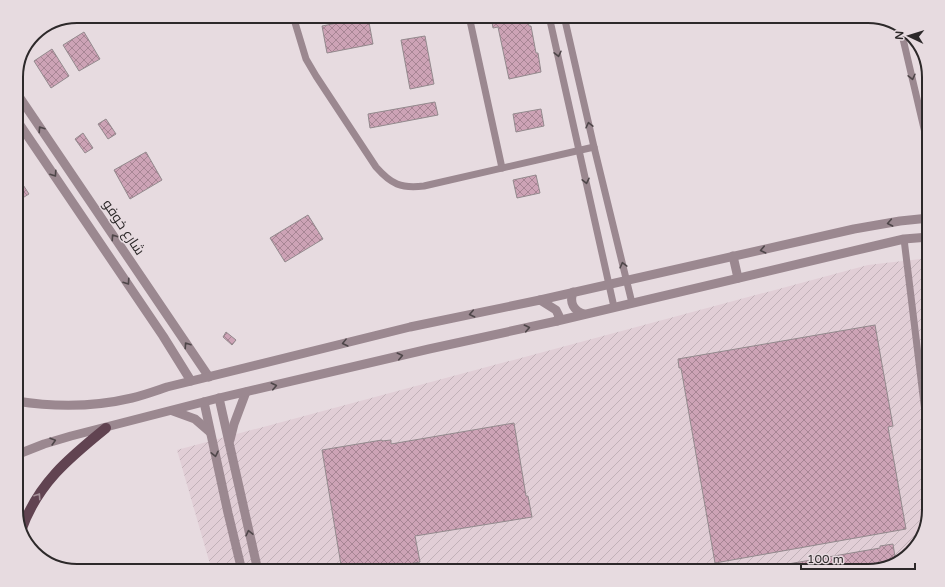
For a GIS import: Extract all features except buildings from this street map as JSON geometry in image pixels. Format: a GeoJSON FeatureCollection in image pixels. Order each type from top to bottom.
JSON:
{"type":"FeatureCollection","features":[{"type":"Feature","properties":{"kind":"main road"},"geometry":{"type":"LineString","coordinates":[[25,523],[35,500],[64,463],[106,428]]}},
{"type":"Feature","properties":{"kind":"street"},"geometry":{"type":"LineString","coordinates":[[295,23],[306,58],[316,76],[376,167],[385,177],[397,184],[410,188],[424,186],[580,151],[594,146]]}},
{"type":"Feature","properties":{"kind":"street"},"geometry":{"type":"LineString","coordinates":[[471,23],[502,168]]}},
{"type":"Feature","properties":{"kind":"street"},"geometry":{"type":"LineString","coordinates":[[551,23],[614,307]]}},
{"type":"Feature","properties":{"kind":"street"},"geometry":{"type":"LineString","coordinates":[[566,23],[632,303]]}},
{"type":"Feature","properties":{"kind":"street"},"geometry":{"type":"LineString","coordinates":[[902,35],[922,120]]}},
{"type":"Feature","properties":{"kind":"street","name":"شارع خوفو"},"geometry":{"type":"LineString","coordinates":[[23,102],[209,377]]}},
{"type":"Feature","properties":{"kind":"street","name":"شارع خوفو"},"geometry":{"type":"LineString","coordinates":[[23,129],[163,336],[191,381]]}},
{"type":"Feature","properties":{"kind":"street"},"geometry":{"type":"LineString","coordinates":[[23,403],[62,406],[98,404],[132,398],[191,381],[410,327],[540,300],[854,229],[922,219]]}},
{"type":"Feature","properties":{"kind":"street"},"geometry":{"type":"LineString","coordinates":[[23,452],[44,444],[220,398],[429,349],[557,321],[904,239],[922,238]]}},
{"type":"Feature","properties":{"kind":"street"},"geometry":{"type":"LineString","coordinates":[[904,239],[922,387]]}},
{"type":"Feature","properties":{"kind":"street"},"geometry":{"type":"LineString","coordinates":[[733,256],[738,278]]}},
{"type":"Feature","properties":{"kind":"street"},"geometry":{"type":"LineString","coordinates":[[573,292],[571,300],[574,308],[580,313],[584,314]]}},
{"type":"Feature","properties":{"kind":"street"},"geometry":{"type":"LineString","coordinates":[[540,300],[556,310],[559,316],[557,321]]}},
{"type":"Feature","properties":{"kind":"street"},"geometry":{"type":"LineString","coordinates":[[229,441],[246,392]]}},
{"type":"Feature","properties":{"kind":"street"},"geometry":{"type":"LineString","coordinates":[[220,398],[256,564]]}},
{"type":"Feature","properties":{"kind":"street"},"geometry":{"type":"LineString","coordinates":[[204,402],[240,564]]}},
{"type":"Feature","properties":{"kind":"street"},"geometry":{"type":"LineString","coordinates":[[172,410],[195,418],[210,433]]}},
{"type":"Feature","properties":{"kind":"shaded area"},"geometry":{"type":"Polygon","coordinates":[[[922,259],[922,517],[918,531],[911,543],[901,553],[889,560],[875,564],[210,564],[177,450],[868,265],[922,259]]]}}]}
